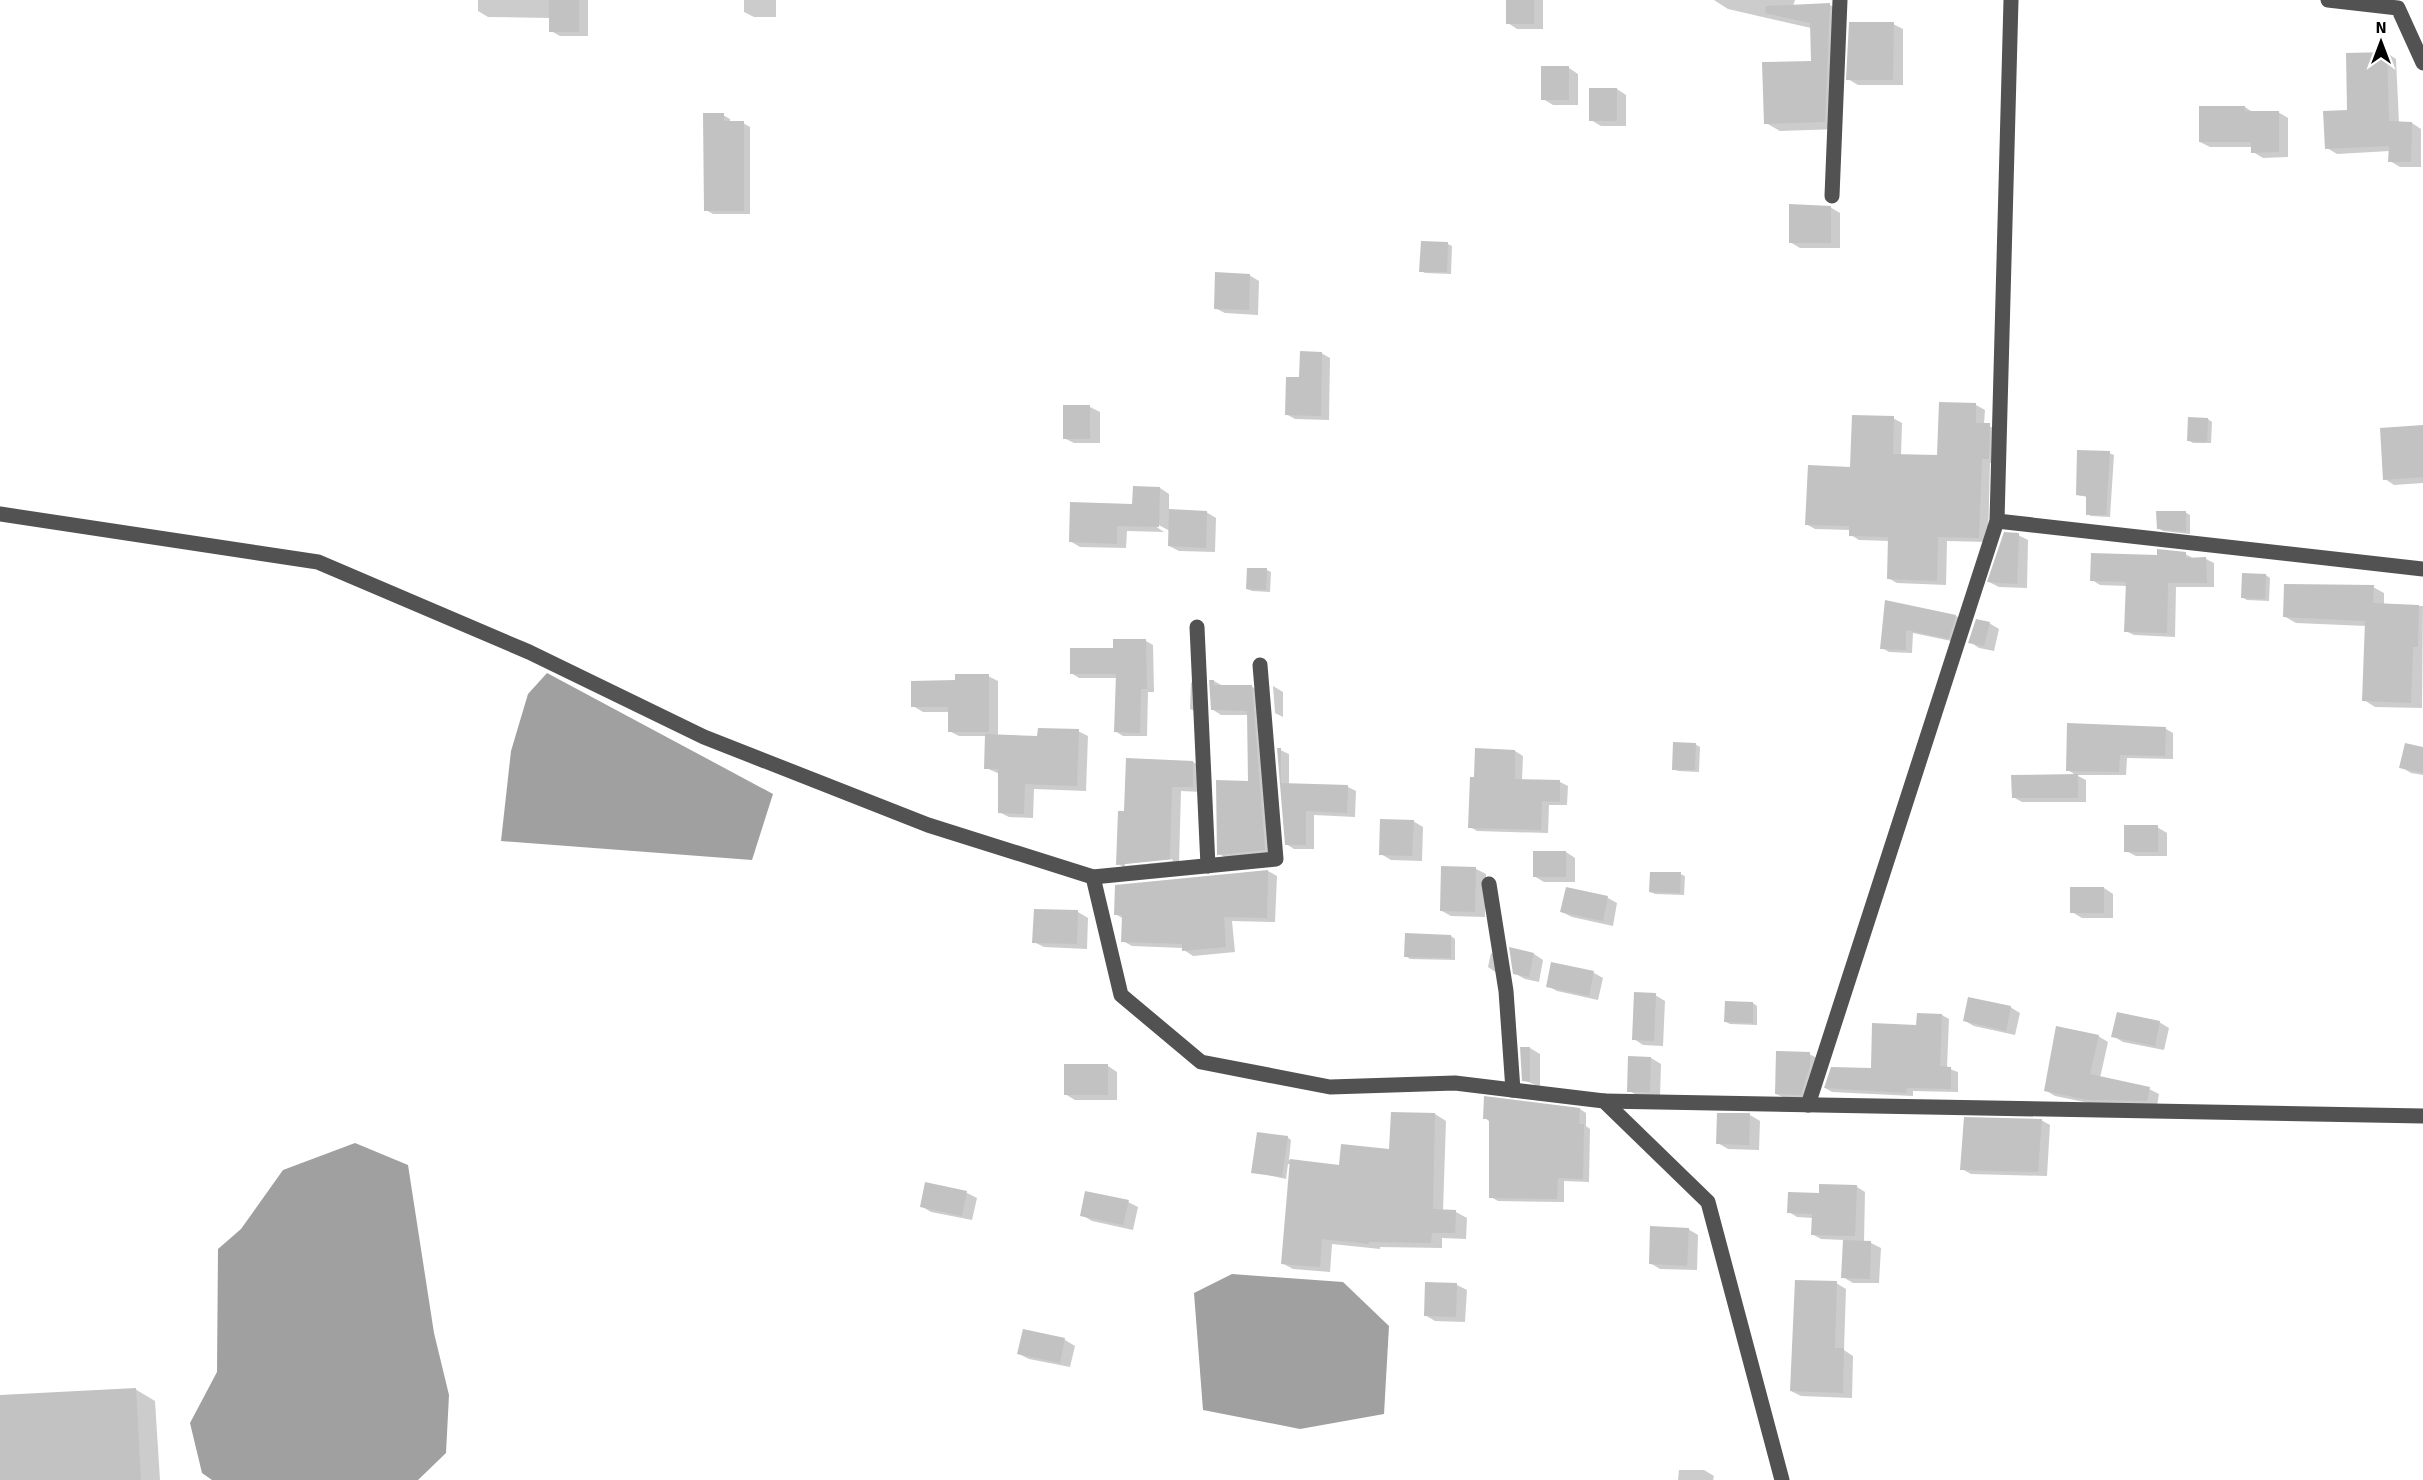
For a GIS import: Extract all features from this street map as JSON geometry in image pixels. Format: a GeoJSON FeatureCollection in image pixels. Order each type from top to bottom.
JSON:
{"type":"FeatureCollection","features":[{"type":"Feature","properties":{"kind":"street"},"geometry":{"type":"LineString","coordinates":[[1832,196],[1840,0]]}},
{"type":"Feature","properties":{"kind":"street"},"geometry":{"type":"LineString","coordinates":[[1808,1105],[1997,521],[2012,0]]}},
{"type":"Feature","properties":{"kind":"street"},"geometry":{"type":"LineString","coordinates":[[2328,0],[2398,8],[2423,63]]}},
{"type":"Feature","properties":{"kind":"street"},"geometry":{"type":"LineString","coordinates":[[0,514],[318,562],[529,652],[704,737],[928,825],[1093,877],[1276,859],[1260,665]]}},
{"type":"Feature","properties":{"kind":"street"},"geometry":{"type":"LineString","coordinates":[[1997,521],[2423,569]]}},
{"type":"Feature","properties":{"kind":"street"},"geometry":{"type":"LineString","coordinates":[[1197,627],[1209,866]]}},
{"type":"Feature","properties":{"kind":"street"},"geometry":{"type":"LineString","coordinates":[[1093,877],[1121,995],[1201,1062],[1330,1087],[1455,1083],[1604,1101],[2423,1116]]}},
{"type":"Feature","properties":{"kind":"street"},"geometry":{"type":"LineString","coordinates":[[1489,884],[1506,991],[1513,1090]]}},
{"type":"Feature","properties":{"kind":"street"},"geometry":{"type":"LineString","coordinates":[[1604,1101],[1708,1202],[1782,1480]]}},
{"type":"Feature","properties":{"kind":"shaded area"},"geometry":{"type":"Polygon","coordinates":[[[547,673],[773,794],[752,860],[501,841],[511,751],[528,694],[547,673]]]}},
{"type":"Feature","properties":{"kind":"shaded area"},"geometry":{"type":"Polygon","coordinates":[[[355,1143],[408,1165],[434,1333],[449,1395],[446,1453],[418,1480],[212,1480],[202,1473],[190,1423],[217,1372],[218,1249],[241,1229],[283,1170],[355,1143]]]}},
{"type":"Feature","properties":{"kind":"shaded area"},"geometry":{"type":"Polygon","coordinates":[[[1232,1274],[1343,1282],[1389,1326],[1384,1414],[1300,1429],[1203,1410],[1194,1293],[1232,1274]]]}},
{"type":"Feature","properties":{"kind":"building"},"geometry":{"type":"Polygon","coordinates":[[[549,0],[579,0],[579,32],[549,32],[549,0]]]}},
{"type":"Feature","properties":{"kind":"building"},"geometry":{"type":"Polygon","coordinates":[[[1506,0],[1534,0],[1534,24],[1506,24],[1506,0]]]}},
{"type":"Feature","properties":{"kind":"building"},"geometry":{"type":"Polygon","coordinates":[[[1830,3],[1825,122],[1764,124],[1762,62],[1811,61],[1810,23],[1765,13],[1766,6],[1830,3]]]}},
{"type":"Feature","properties":{"kind":"building"},"geometry":{"type":"Polygon","coordinates":[[[1849,22],[1894,22],[1893,80],[1846,80],[1849,22]]]}},
{"type":"Feature","properties":{"kind":"building"},"geometry":{"type":"Polygon","coordinates":[[[2387,52],[2389,121],[2412,122],[2411,162],[2388,162],[2389,146],[2325,149],[2323,111],[2347,110],[2346,53],[2387,52]]]}},
{"type":"Feature","properties":{"kind":"building"},"geometry":{"type":"Polygon","coordinates":[[[1541,66],[1569,66],[1569,100],[1541,100],[1541,66]]]}},
{"type":"Feature","properties":{"kind":"building"},"geometry":{"type":"Polygon","coordinates":[[[1589,88],[1617,88],[1617,121],[1589,121],[1589,88]]]}},
{"type":"Feature","properties":{"kind":"building"},"geometry":{"type":"Polygon","coordinates":[[[2199,106],[2245,106],[2245,111],[2279,111],[2279,152],[2251,153],[2251,142],[2199,142],[2199,106]]]}},
{"type":"Feature","properties":{"kind":"building"},"geometry":{"type":"Polygon","coordinates":[[[703,113],[724,113],[724,121],[744,121],[744,211],[704,211],[703,113]]]}},
{"type":"Feature","properties":{"kind":"building"},"geometry":{"type":"Polygon","coordinates":[[[1789,204],[1831,206],[1831,243],[1789,243],[1789,204]]]}},
{"type":"Feature","properties":{"kind":"building"},"geometry":{"type":"Polygon","coordinates":[[[1421,241],[1448,242],[1447,272],[1419,272],[1421,241]]]}},
{"type":"Feature","properties":{"kind":"building"},"geometry":{"type":"Polygon","coordinates":[[[1215,272],[1250,274],[1249,310],[1214,309],[1215,272]]]}},
{"type":"Feature","properties":{"kind":"building"},"geometry":{"type":"Polygon","coordinates":[[[1300,351],[1322,352],[1321,416],[1285,415],[1286,377],[1299,377],[1300,351]]]}},
{"type":"Feature","properties":{"kind":"building"},"geometry":{"type":"Polygon","coordinates":[[[1939,402],[1976,403],[1976,423],[1990,423],[1989,459],[1982,459],[1979,538],[1938,537],[1937,581],[1887,579],[1888,537],[1849,536],[1849,526],[1805,525],[1808,465],[1850,467],[1852,415],[1894,416],[1893,454],[1937,455],[1939,402]]]}},
{"type":"Feature","properties":{"kind":"building"},"geometry":{"type":"Polygon","coordinates":[[[1063,405],[1090,405],[1090,439],[1063,439],[1063,405]]]}},
{"type":"Feature","properties":{"kind":"building"},"geometry":{"type":"Polygon","coordinates":[[[2188,417],[2208,418],[2207,442],[2187,441],[2188,417]]]}},
{"type":"Feature","properties":{"kind":"building"},"geometry":{"type":"Polygon","coordinates":[[[2423,425],[2423,477],[2383,480],[2380,428],[2423,425]]]}},
{"type":"Feature","properties":{"kind":"building"},"geometry":{"type":"Polygon","coordinates":[[[2077,450],[2110,451],[2106,515],[2086,515],[2086,496],[2076,495],[2077,450]]]}},
{"type":"Feature","properties":{"kind":"building"},"geometry":{"type":"Polygon","coordinates":[[[1133,486],[1160,487],[1159,527],[1117,526],[1117,544],[1069,542],[1070,502],[1132,504],[1133,486]]]}},
{"type":"Feature","properties":{"kind":"building"},"geometry":{"type":"Polygon","coordinates":[[[1169,509],[1207,511],[1206,548],[1168,546],[1169,509]]]}},
{"type":"Feature","properties":{"kind":"building"},"geometry":{"type":"Polygon","coordinates":[[[2156,511],[2186,511],[2186,532],[2157,529],[2156,511]]]}},
{"type":"Feature","properties":{"kind":"building"},"geometry":{"type":"Polygon","coordinates":[[[2004,532],[2019,533],[2017,584],[1987,582],[2004,532]]]}},
{"type":"Feature","properties":{"kind":"building"},"geometry":{"type":"Polygon","coordinates":[[[2157,549],[2186,552],[2186,558],[2206,557],[2207,583],[2168,583],[2167,633],[2124,632],[2126,582],[2090,581],[2091,553],[2157,555],[2157,549]]]}},
{"type":"Feature","properties":{"kind":"building"},"geometry":{"type":"Polygon","coordinates":[[[1247,568],[1267,568],[1266,590],[1246,589],[1247,568]]]}},
{"type":"Feature","properties":{"kind":"building"},"geometry":{"type":"Polygon","coordinates":[[[2242,573],[2266,574],[2265,599],[2241,598],[2242,573]]]}},
{"type":"Feature","properties":{"kind":"building"},"geometry":{"type":"Polygon","coordinates":[[[2284,584],[2374,585],[2373,603],[2419,605],[2418,647],[2413,647],[2411,703],[2362,701],[2365,621],[2283,617],[2284,584]]]}},
{"type":"Feature","properties":{"kind":"building"},"geometry":{"type":"Polygon","coordinates":[[[1885,600],[1956,615],[1949,639],[1906,630],[1906,650],[1880,649],[1885,600]]]}},
{"type":"Feature","properties":{"kind":"building"},"geometry":{"type":"Polygon","coordinates":[[[1976,619],[1990,622],[1984,646],[1968,643],[1976,619]]]}},
{"type":"Feature","properties":{"kind":"building"},"geometry":{"type":"Polygon","coordinates":[[[1113,639],[1146,639],[1147,689],[1141,689],[1140,733],[1114,732],[1116,674],[1070,674],[1070,648],[1113,648],[1113,639]]]}},
{"type":"Feature","properties":{"kind":"building"},"geometry":{"type":"Polygon","coordinates":[[[955,674],[989,674],[989,732],[948,732],[948,707],[911,707],[911,681],[955,680],[955,674]]]}},
{"type":"Feature","properties":{"kind":"building"},"geometry":{"type":"Polygon","coordinates":[[[1209,680],[1214,680],[1214,685],[1252,685],[1265,850],[1217,855],[1216,780],[1248,781],[1247,711],[1211,710],[1209,680]]]}},
{"type":"Feature","properties":{"kind":"building"},"geometry":{"type":"Polygon","coordinates":[[[2067,723],[2166,727],[2165,756],[2120,755],[2119,772],[2066,771],[2067,723]]]}},
{"type":"Feature","properties":{"kind":"building"},"geometry":{"type":"Polygon","coordinates":[[[1038,728],[1079,729],[1077,786],[1025,784],[1024,814],[998,813],[998,769],[984,769],[985,734],[1037,736],[1038,728]]]}},
{"type":"Feature","properties":{"kind":"building"},"geometry":{"type":"Polygon","coordinates":[[[1673,742],[1696,743],[1695,770],[1672,770],[1673,742]]]}},
{"type":"Feature","properties":{"kind":"building"},"geometry":{"type":"Polygon","coordinates":[[[2405,743],[2423,747],[2423,773],[2399,768],[2405,743]]]}},
{"type":"Feature","properties":{"kind":"building"},"geometry":{"type":"Polygon","coordinates":[[[1277,748],[1281,748],[1281,783],[1348,785],[1347,813],[1306,811],[1306,845],[1285,845],[1277,748]]]}},
{"type":"Feature","properties":{"kind":"building"},"geometry":{"type":"Polygon","coordinates":[[[1475,748],[1515,750],[1515,779],[1560,780],[1560,802],[1542,801],[1541,830],[1468,828],[1470,777],[1474,777],[1475,748]]]}},
{"type":"Feature","properties":{"kind":"building"},"geometry":{"type":"Polygon","coordinates":[[[1126,758],[1193,761],[1193,787],[1172,787],[1170,858],[1175,859],[1116,865],[1118,811],[1124,811],[1126,758]]]}},
{"type":"Feature","properties":{"kind":"building"},"geometry":{"type":"Polygon","coordinates":[[[2078,774],[2078,798],[2012,798],[2011,775],[2078,774]]]}},
{"type":"Feature","properties":{"kind":"building"},"geometry":{"type":"Polygon","coordinates":[[[1380,819],[1414,820],[1412,856],[1379,855],[1380,819]]]}},
{"type":"Feature","properties":{"kind":"building"},"geometry":{"type":"Polygon","coordinates":[[[2124,825],[2158,825],[2158,852],[2124,852],[2124,825]]]}},
{"type":"Feature","properties":{"kind":"building"},"geometry":{"type":"Polygon","coordinates":[[[1533,851],[1566,851],[1566,877],[1533,877],[1533,851]]]}},
{"type":"Feature","properties":{"kind":"building"},"geometry":{"type":"Polygon","coordinates":[[[1441,866],[1476,867],[1475,912],[1440,911],[1441,866]]]}},
{"type":"Feature","properties":{"kind":"building"},"geometry":{"type":"Polygon","coordinates":[[[1268,870],[1267,918],[1224,917],[1226,947],[1182,951],[1182,944],[1121,942],[1122,915],[1114,915],[1115,885],[1268,870]]]}},
{"type":"Feature","properties":{"kind":"building"},"geometry":{"type":"Polygon","coordinates":[[[1650,872],[1681,872],[1680,893],[1649,892],[1650,872]]]}},
{"type":"Feature","properties":{"kind":"building"},"geometry":{"type":"Polygon","coordinates":[[[1566,887],[1608,896],[1603,921],[1560,912],[1566,887]]]}},
{"type":"Feature","properties":{"kind":"building"},"geometry":{"type":"Polygon","coordinates":[[[2070,887],[2104,887],[2104,913],[2070,913],[2070,887]]]}},
{"type":"Feature","properties":{"kind":"building"},"geometry":{"type":"Polygon","coordinates":[[[1034,909],[1078,910],[1077,944],[1032,943],[1034,909]]]}},
{"type":"Feature","properties":{"kind":"building"},"geometry":{"type":"Polygon","coordinates":[[[1405,933],[1451,935],[1451,958],[1404,957],[1405,933]]]}},
{"type":"Feature","properties":{"kind":"building"},"geometry":{"type":"Polygon","coordinates":[[[1509,947],[1534,953],[1529,977],[1513,974],[1509,947]]]}},
{"type":"Feature","properties":{"kind":"building"},"geometry":{"type":"Polygon","coordinates":[[[1551,962],[1594,971],[1589,996],[1546,987],[1551,962]]]}},
{"type":"Feature","properties":{"kind":"building"},"geometry":{"type":"Polygon","coordinates":[[[1634,992],[1656,993],[1654,1041],[1632,1040],[1634,992]]]}},
{"type":"Feature","properties":{"kind":"building"},"geometry":{"type":"Polygon","coordinates":[[[1968,997],[2011,1006],[2006,1031],[1963,1021],[1968,997]]]}},
{"type":"Feature","properties":{"kind":"building"},"geometry":{"type":"Polygon","coordinates":[[[1725,1001],[1753,1002],[1753,1023],[1724,1022],[1725,1001]]]}},
{"type":"Feature","properties":{"kind":"building"},"geometry":{"type":"Polygon","coordinates":[[[2117,1012],[2160,1021],[2155,1046],[2111,1037],[2117,1012]]]}},
{"type":"Feature","properties":{"kind":"building"},"geometry":{"type":"Polygon","coordinates":[[[1917,1013],[1942,1014],[1940,1066],[1951,1067],[1951,1089],[1907,1088],[1906,1093],[1824,1088],[1831,1067],[1871,1068],[1872,1023],[1916,1025],[1917,1013]]]}},
{"type":"Feature","properties":{"kind":"building"},"geometry":{"type":"Polygon","coordinates":[[[2056,1026],[2099,1035],[2090,1074],[2150,1087],[2147,1101],[2088,1100],[2044,1091],[2056,1026]]]}},
{"type":"Feature","properties":{"kind":"building"},"geometry":{"type":"Polygon","coordinates":[[[1520,1047],[1530,1047],[1530,1082],[1522,1081],[1520,1047]]]}},
{"type":"Feature","properties":{"kind":"building"},"geometry":{"type":"Polygon","coordinates":[[[1776,1051],[1810,1052],[1810,1066],[1801,1095],[1775,1094],[1776,1051]]]}},
{"type":"Feature","properties":{"kind":"building"},"geometry":{"type":"Polygon","coordinates":[[[1628,1056],[1651,1057],[1650,1092],[1627,1092],[1628,1056]]]}},
{"type":"Feature","properties":{"kind":"building"},"geometry":{"type":"Polygon","coordinates":[[[1064,1064],[1108,1064],[1108,1095],[1064,1095],[1064,1064]]]}},
{"type":"Feature","properties":{"kind":"building"},"geometry":{"type":"Polygon","coordinates":[[[1484,1096],[1580,1108],[1579,1124],[1584,1124],[1583,1179],[1558,1178],[1557,1199],[1489,1198],[1489,1119],[1483,1119],[1484,1096]]]}},
{"type":"Feature","properties":{"kind":"building"},"geometry":{"type":"Polygon","coordinates":[[[1391,1112],[1435,1113],[1433,1209],[1456,1210],[1455,1233],[1432,1233],[1431,1243],[1369,1242],[1369,1244],[1322,1239],[1320,1267],[1281,1264],[1290,1159],[1339,1165],[1341,1144],[1389,1149],[1391,1112]]]}},
{"type":"Feature","properties":{"kind":"building"},"geometry":{"type":"Polygon","coordinates":[[[1717,1113],[1750,1113],[1749,1145],[1716,1144],[1717,1113]]]}},
{"type":"Feature","properties":{"kind":"building"},"geometry":{"type":"Polygon","coordinates":[[[1964,1117],[2042,1119],[2038,1172],[1960,1170],[1964,1117]]]}},
{"type":"Feature","properties":{"kind":"building"},"geometry":{"type":"Polygon","coordinates":[[[1257,1132],[1288,1136],[1282,1177],[1251,1173],[1257,1132]]]}},
{"type":"Feature","properties":{"kind":"building"},"geometry":{"type":"Polygon","coordinates":[[[925,1182],[967,1191],[962,1216],[920,1207],[925,1182]]]}},
{"type":"Feature","properties":{"kind":"building"},"geometry":{"type":"Polygon","coordinates":[[[1819,1184],[1857,1185],[1855,1236],[1811,1235],[1812,1214],[1787,1213],[1788,1192],[1819,1193],[1819,1184]]]}},
{"type":"Feature","properties":{"kind":"building"},"geometry":{"type":"Polygon","coordinates":[[[1085,1191],[1129,1200],[1123,1225],[1080,1216],[1085,1191]]]}},
{"type":"Feature","properties":{"kind":"building"},"geometry":{"type":"Polygon","coordinates":[[[1650,1226],[1689,1228],[1687,1266],[1649,1264],[1650,1226]]]}},
{"type":"Feature","properties":{"kind":"building"},"geometry":{"type":"Polygon","coordinates":[[[1843,1240],[1871,1241],[1870,1279],[1841,1278],[1843,1240]]]}},
{"type":"Feature","properties":{"kind":"building"},"geometry":{"type":"Polygon","coordinates":[[[1795,1280],[1837,1281],[1835,1348],[1844,1348],[1843,1393],[1790,1391],[1795,1280]]]}},
{"type":"Feature","properties":{"kind":"building"},"geometry":{"type":"Polygon","coordinates":[[[1425,1282],[1457,1283],[1456,1317],[1424,1316],[1425,1282]]]}},
{"type":"Feature","properties":{"kind":"building"},"geometry":{"type":"Polygon","coordinates":[[[1023,1329],[1065,1338],[1060,1363],[1017,1354],[1023,1329]]]}},
{"type":"Feature","properties":{"kind":"building"},"geometry":{"type":"Polygon","coordinates":[[[136,1388],[141,1480],[0,1480],[0,1395],[136,1388]]]}}]}
